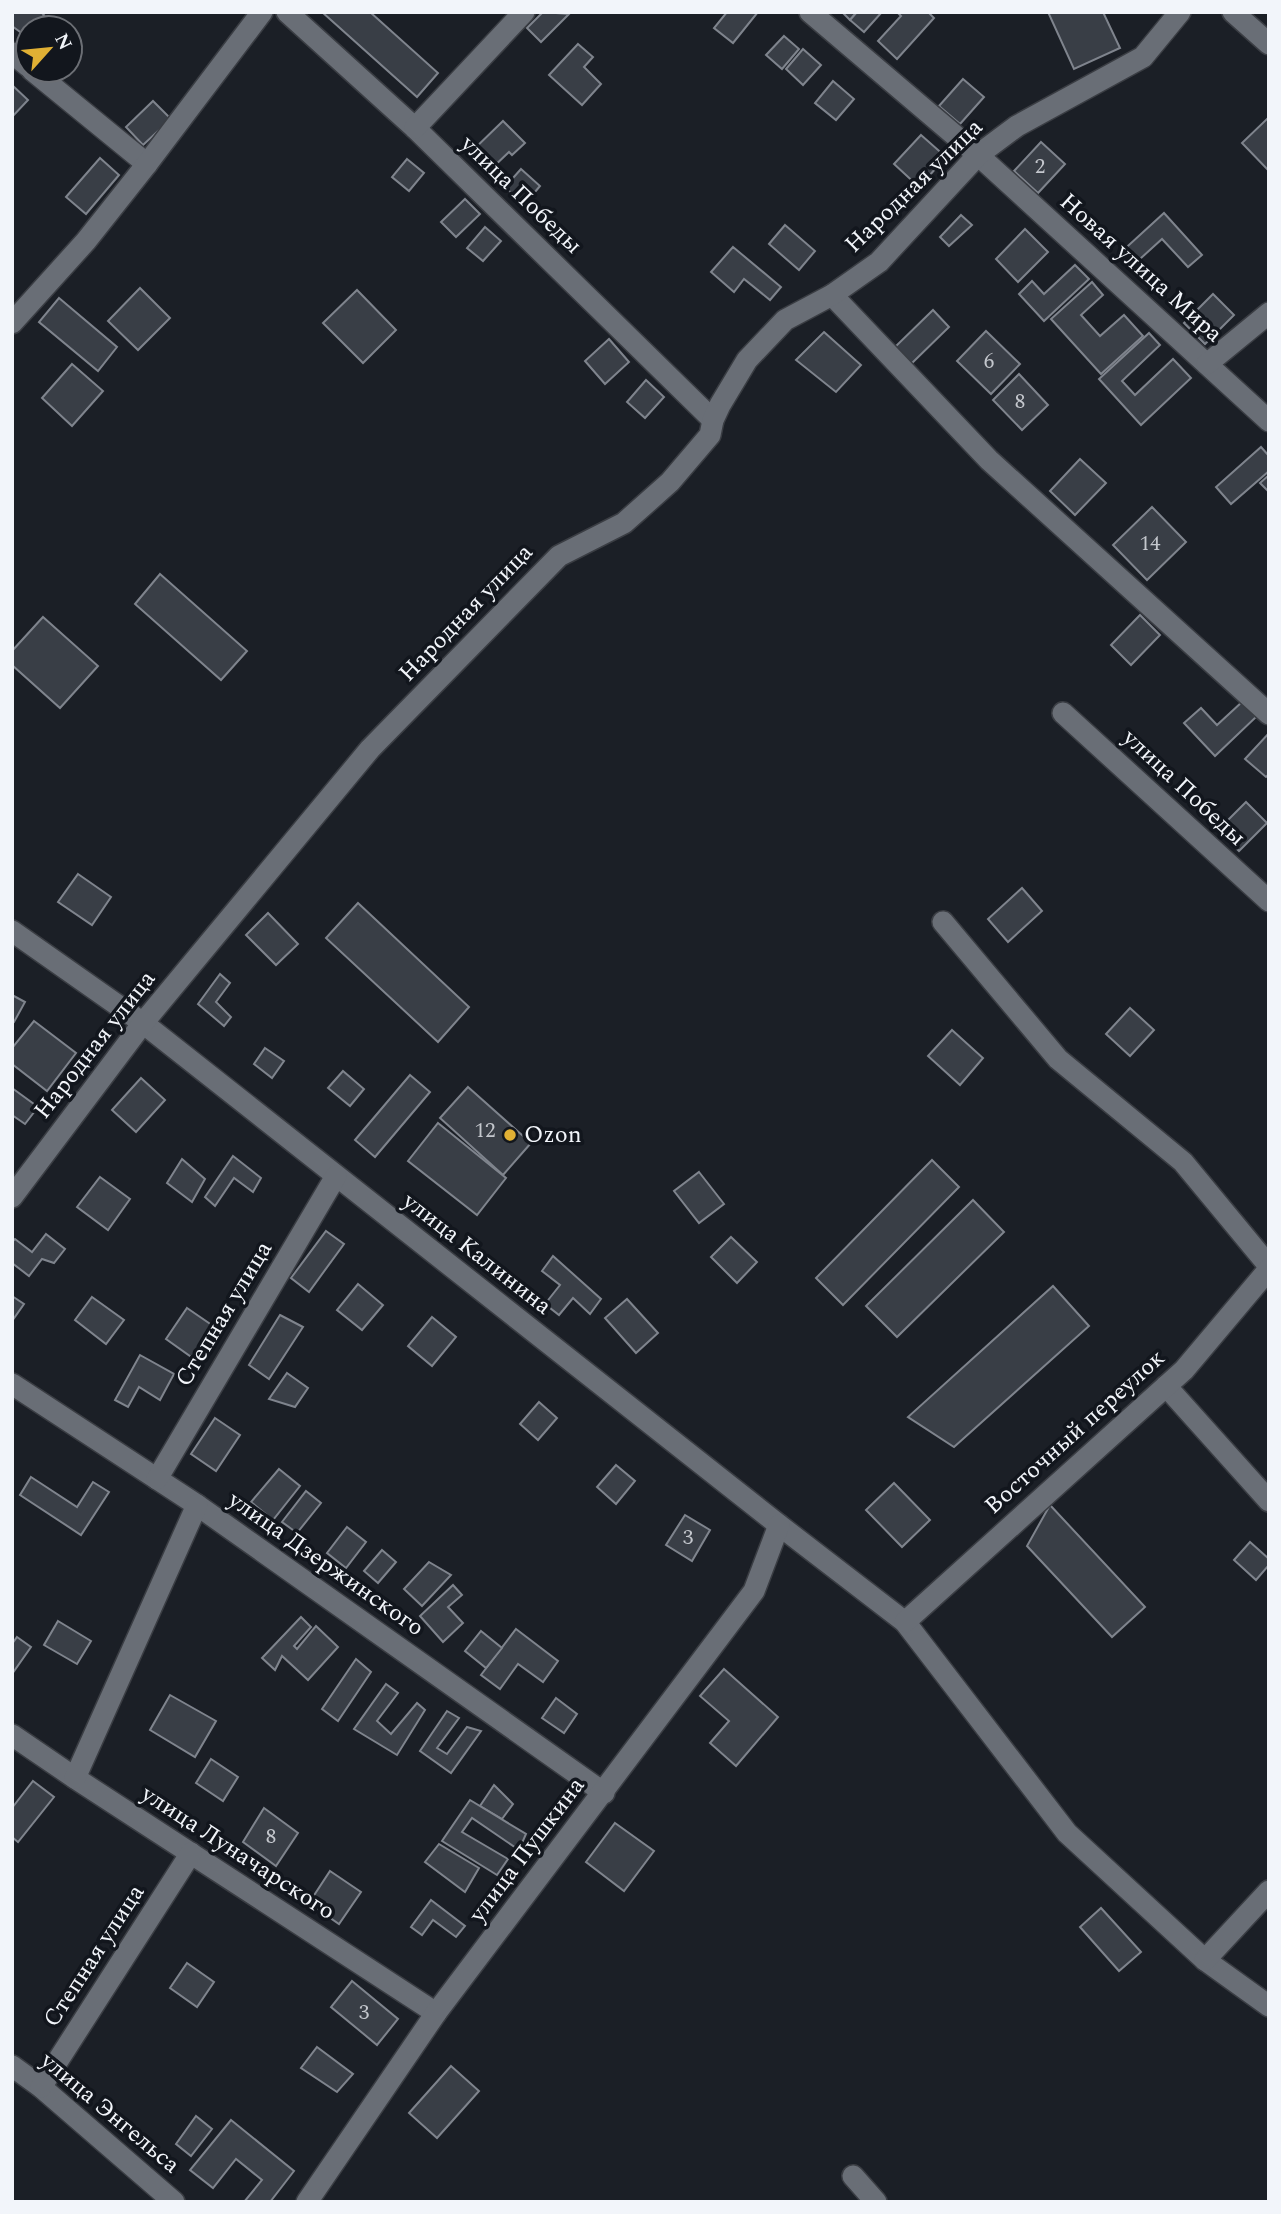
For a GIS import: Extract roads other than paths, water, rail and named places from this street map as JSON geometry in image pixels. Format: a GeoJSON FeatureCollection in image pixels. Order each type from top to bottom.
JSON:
{"type":"FeatureCollection","features":[{"type":"Feature","properties":{"kind":"street"},"geometry":{"type":"LineString","coordinates":[[12,323],[86,240],[262,12]]}},
{"type":"Feature","properties":{"kind":"street","name":"улица Победы"},"geometry":{"type":"LineString","coordinates":[[287,12],[415,128],[713,420]]}},
{"type":"Feature","properties":{"kind":"street"},"geometry":{"type":"LineString","coordinates":[[415,128],[524,12]]}},
{"type":"Feature","properties":{"kind":"street","name":"Новая улица Мира"},"geometry":{"type":"LineString","coordinates":[[810,12],[978,155],[1269,421]]}},
{"type":"Feature","properties":{"kind":"street","name":"Народная улица"},"geometry":{"type":"LineString","coordinates":[[12,1197],[143,1023],[370,749],[558,556],[624,523],[670,482],[710,435],[720,405],[747,360],[775,330],[785,320],[832,295],[879,261],[978,155],[1017,126],[1143,57],[1180,12]]}},
{"type":"Feature","properties":{"kind":"street"},"geometry":{"type":"LineString","coordinates":[[1233,12],[1269,44]]}},
{"type":"Feature","properties":{"kind":"street"},"geometry":{"type":"LineString","coordinates":[[50,84],[147,164]]}},
{"type":"Feature","properties":{"kind":"street"},"geometry":{"type":"LineString","coordinates":[[832,295],[989,460],[1269,714]]}},
{"type":"Feature","properties":{"kind":"street"},"geometry":{"type":"LineString","coordinates":[[1207,364],[1269,313]]}},
{"type":"Feature","properties":{"kind":"street","name":"улица Победы"},"geometry":{"type":"LineString","coordinates":[[1063,713],[1269,901]]}},
{"type":"Feature","properties":{"kind":"street"},"geometry":{"type":"LineString","coordinates":[[943,922],[1058,1059],[1183,1162],[1269,1268]]}},
{"type":"Feature","properties":{"kind":"street","name":"улица Калинина"},"geometry":{"type":"LineString","coordinates":[[12,931],[143,1023],[905,1622],[1067,1833],[1205,1960],[1269,2006]]}},
{"type":"Feature","properties":{"kind":"street","name":"Степная улица"},"geometry":{"type":"LineString","coordinates":[[157,1479],[336,1176]]}},
{"type":"Feature","properties":{"kind":"street","name":"Восточный переулок"},"geometry":{"type":"LineString","coordinates":[[905,1622],[1184,1370],[1269,1268]]}},
{"type":"Feature","properties":{"kind":"street","name":"улица Дзержинского"},"geometry":{"type":"LineString","coordinates":[[12,1384],[197,1505],[604,1793]]}},
{"type":"Feature","properties":{"kind":"street"},"geometry":{"type":"LineString","coordinates":[[1166,1386],[1269,1501]]}},
{"type":"Feature","properties":{"kind":"street"},"geometry":{"type":"LineString","coordinates":[[75,1778],[197,1505]]}},
{"type":"Feature","properties":{"kind":"street","name":"улица Пушкина"},"geometry":{"type":"LineString","coordinates":[[307,2202],[436,2013],[754,1591],[779,1525]]}},
{"type":"Feature","properties":{"kind":"street","name":"улица Луначарского"},"geometry":{"type":"LineString","coordinates":[[12,1735],[436,2013]]}},
{"type":"Feature","properties":{"kind":"street","name":"Степная улица"},"geometry":{"type":"LineString","coordinates":[[41,2087],[191,1853]]}},
{"type":"Feature","properties":{"kind":"street"},"geometry":{"type":"LineString","coordinates":[[1205,1960],[1269,1891]]}},
{"type":"Feature","properties":{"kind":"street","name":"улица Энгельса"},"geometry":{"type":"LineString","coordinates":[[12,2066],[41,2087],[174,2202]]}},
{"type":"Feature","properties":{"kind":"street"},"geometry":{"type":"LineString","coordinates":[[853,2176],[876,2202]]}},
{"type":"Feature","properties":{"kind":"place","name":"Ozon"},"geometry":{"type":"Point","coordinates":[510,1135]}}]}
